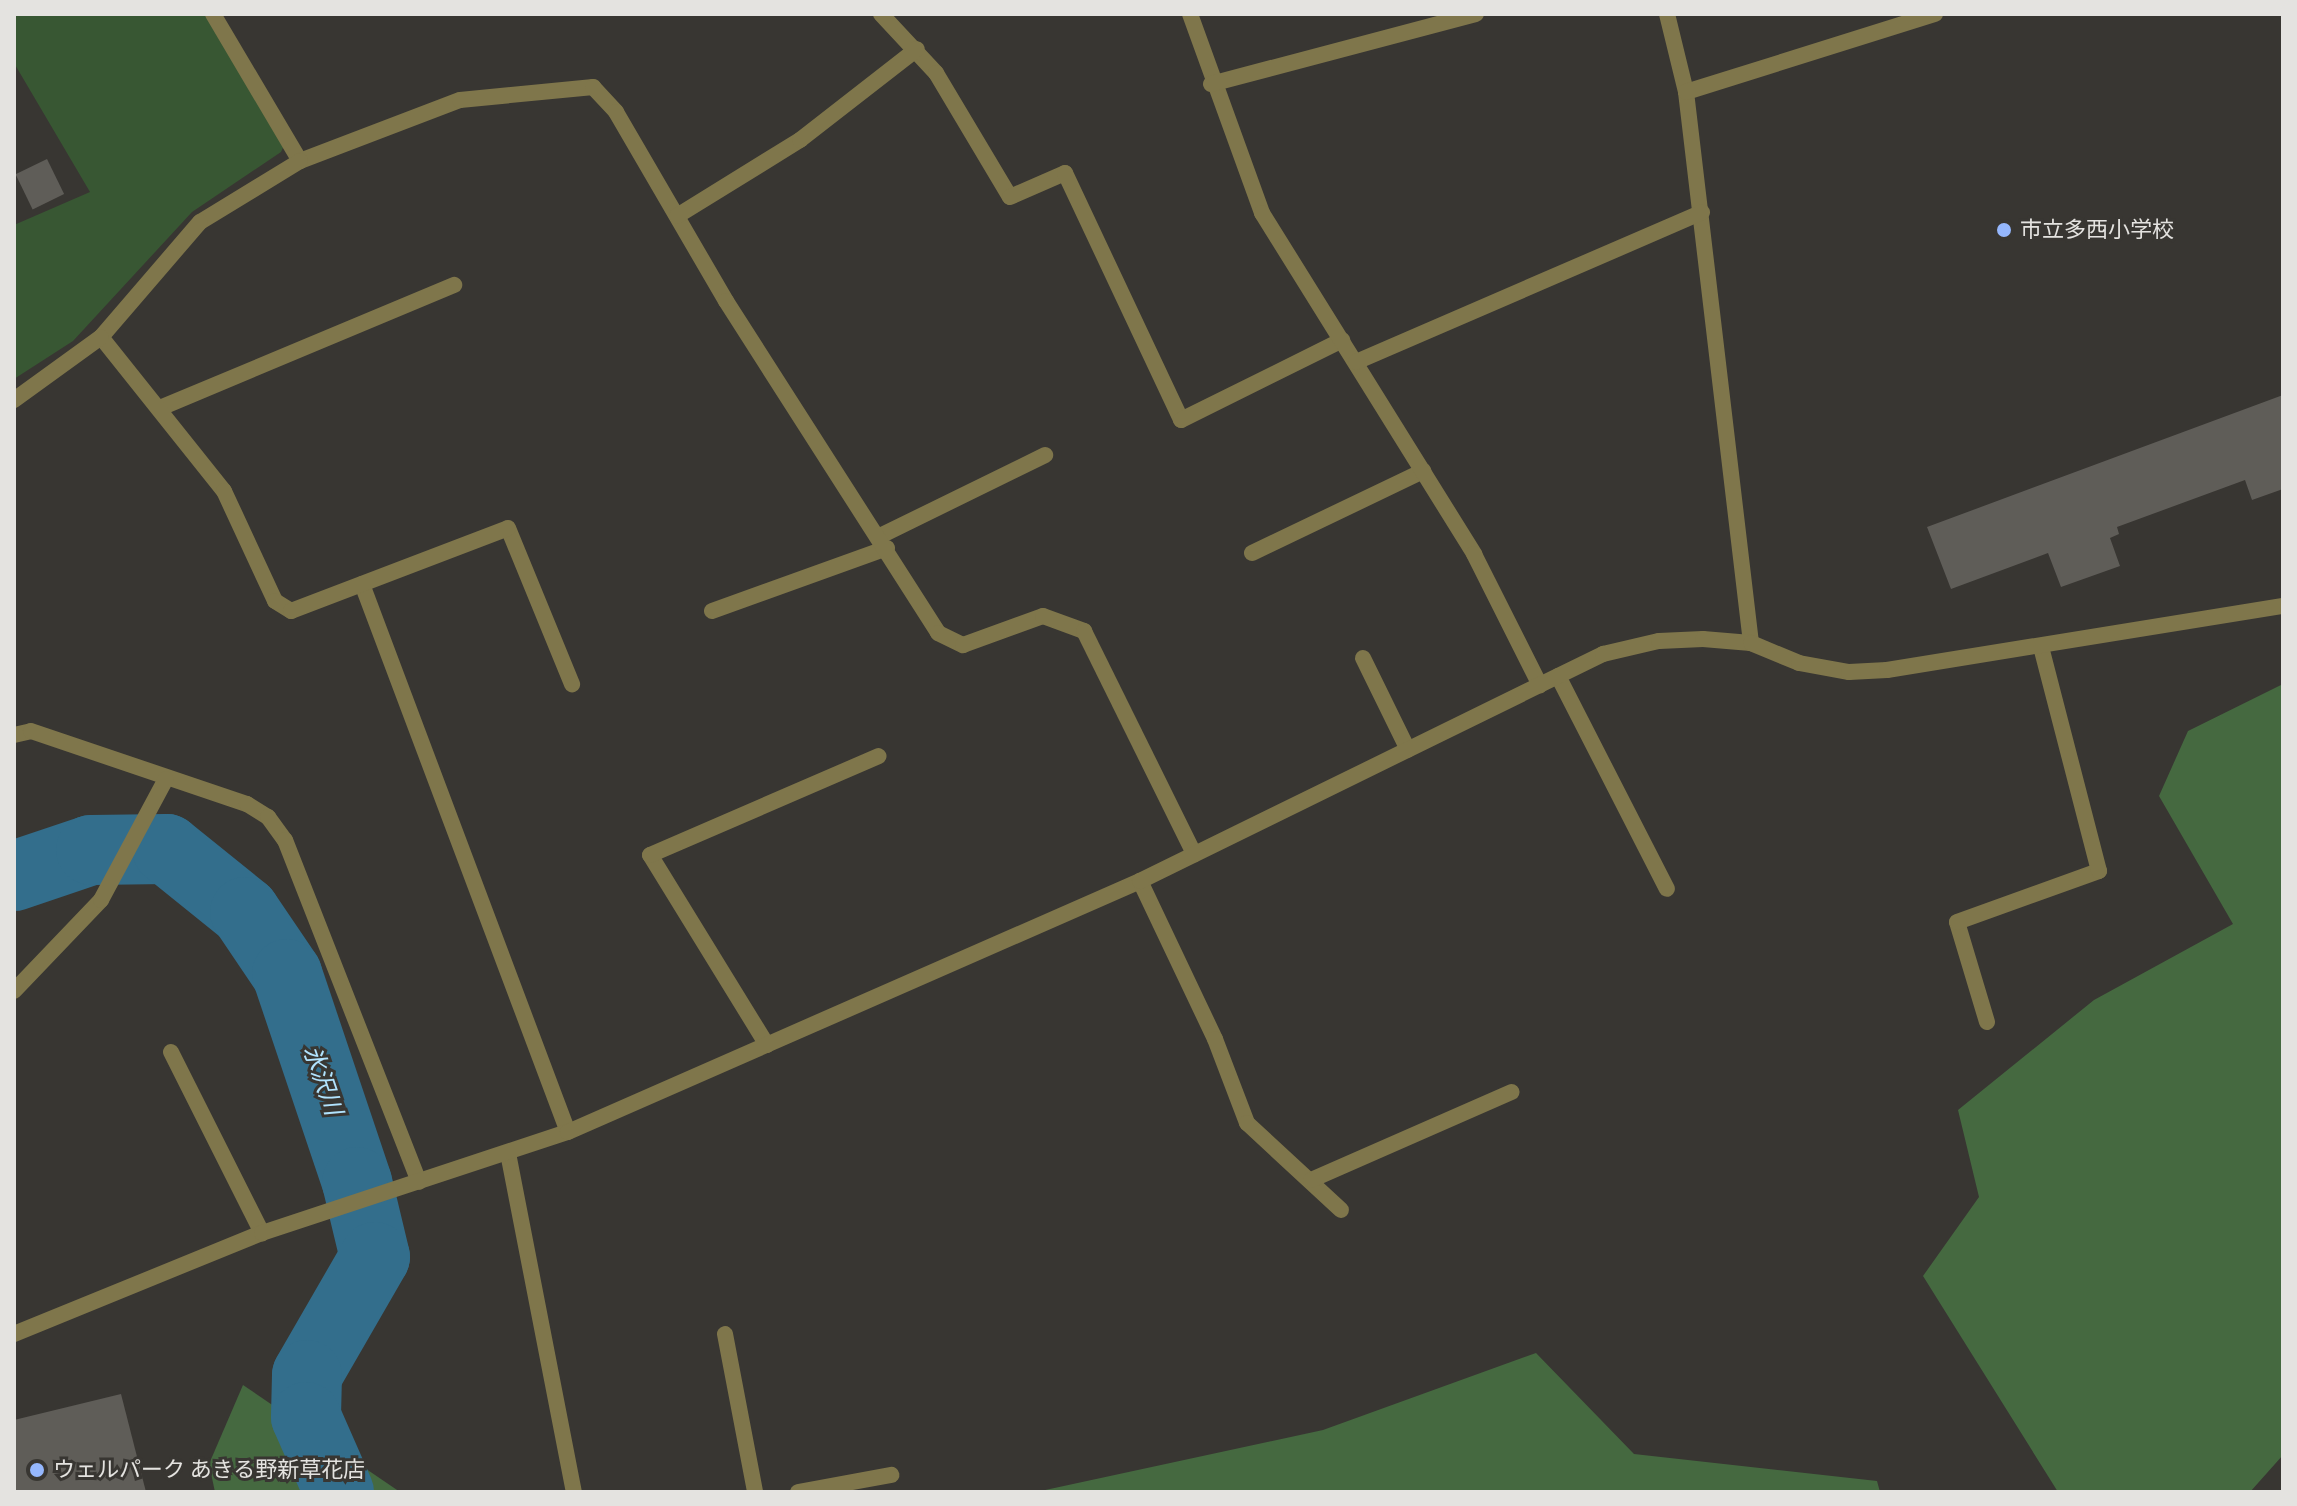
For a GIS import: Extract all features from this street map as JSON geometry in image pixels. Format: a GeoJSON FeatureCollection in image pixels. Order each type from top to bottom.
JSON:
{"type":"FeatureCollection","features":[{"type":"Feature","properties":{"kind":"street"},"geometry":{"type":"LineString","coordinates":[[213,14],[300,161]]}},
{"type":"Feature","properties":{"kind":"street"},"geometry":{"type":"LineString","coordinates":[[881,14],[917,49],[1010,197],[1065,173],[1181,420],[1342,340]]}},
{"type":"Feature","properties":{"kind":"street"},"geometry":{"type":"LineString","coordinates":[[1190,14],[1211,84],[1262,213],[1474,554],[1540,685]]}},
{"type":"Feature","properties":{"kind":"street"},"geometry":{"type":"LineString","coordinates":[[1211,84],[1476,14]]}},
{"type":"Feature","properties":{"kind":"street"},"geometry":{"type":"LineString","coordinates":[[1667,14],[1686,92],[1751,643]]}},
{"type":"Feature","properties":{"kind":"street"},"geometry":{"type":"LineString","coordinates":[[1686,92],[1935,14]]}},
{"type":"Feature","properties":{"kind":"street"},"geometry":{"type":"LineString","coordinates":[[677,216],[800,140],[917,49]]}},
{"type":"Feature","properties":{"kind":"street"},"geometry":{"type":"LineString","coordinates":[[14,400],[101,337],[200,222],[300,161],[460,100],[593,87],[616,112],[726,301],[948,640],[963,645],[1043,616],[1084,631],[1194,854]]}},
{"type":"Feature","properties":{"kind":"street"},"geometry":{"type":"LineString","coordinates":[[1356,362],[1702,212]]}},
{"type":"Feature","properties":{"kind":"street"},"geometry":{"type":"LineString","coordinates":[[160,408],[454,285]]}},
{"type":"Feature","properties":{"kind":"street"},"geometry":{"type":"LineString","coordinates":[[101,337],[224,491],[275,601],[291,611],[508,528],[572,684]]}},
{"type":"Feature","properties":{"kind":"street"},"geometry":{"type":"LineString","coordinates":[[712,611],[883,542],[1045,455]]}},
{"type":"Feature","properties":{"kind":"street"},"geometry":{"type":"LineString","coordinates":[[1252,553],[1423,471]]}},
{"type":"Feature","properties":{"kind":"street"},"geometry":{"type":"LineString","coordinates":[[362,584],[568,1132]]}},
{"type":"Feature","properties":{"kind":"street"},"geometry":{"type":"LineString","coordinates":[[14,1334],[262,1233],[568,1132],[1140,881],[1603,654],[1659,641],[1751,643],[1799,663],[1849,672],[2041,646],[2283,606]]}},
{"type":"Feature","properties":{"kind":"street"},"geometry":{"type":"LineString","coordinates":[[1987,1022],[1957,922],[2099,871],[2041,646]]}},
{"type":"Feature","properties":{"kind":"street"},"geometry":{"type":"LineString","coordinates":[[1363,658],[1408,750]]}},
{"type":"Feature","properties":{"kind":"street"},"geometry":{"type":"LineString","coordinates":[[1558,676],[1667,889]]}},
{"type":"Feature","properties":{"kind":"street"},"geometry":{"type":"LineString","coordinates":[[14,735],[31,731],[247,804],[285,840],[419,1182]]}},
{"type":"Feature","properties":{"kind":"street"},"geometry":{"type":"LineString","coordinates":[[767,1045],[650,855],[879,756]]}},
{"type":"Feature","properties":{"kind":"street"},"geometry":{"type":"LineString","coordinates":[[14,991],[101,900],[166,779]]}},
{"type":"Feature","properties":{"kind":"street"},"geometry":{"type":"LineString","coordinates":[[1140,881],[1215,1039],[1247,1123],[1341,1210]]}},
{"type":"Feature","properties":{"kind":"street"},"geometry":{"type":"LineString","coordinates":[[171,1052],[262,1233]]}},
{"type":"Feature","properties":{"kind":"street"},"geometry":{"type":"LineString","coordinates":[[1311,1180],[1511,1092]]}},
{"type":"Feature","properties":{"kind":"street"},"geometry":{"type":"LineString","coordinates":[[508,1153],[574,1492]]}},
{"type":"Feature","properties":{"kind":"street"},"geometry":{"type":"LineString","coordinates":[[725,1334],[755,1492]]}},
{"type":"Feature","properties":{"kind":"street"},"geometry":{"type":"LineString","coordinates":[[798,1492],[891,1475]]}},
{"type":"Feature","properties":{"kind":"green space"},"geometry":{"type":"Polygon","coordinates":[[[14,14],[205,14],[286,141],[281,152],[192,212],[73,341],[14,379],[14,225],[90,192],[14,63],[14,14]]]}},
{"type":"Feature","properties":{"kind":"green space"},"geometry":{"type":"Polygon","coordinates":[[[2283,684],[2283,1455],[2250,1492],[2058,1492],[1923,1276],[1979,1197],[1958,1110],[2094,1000],[2233,924],[2159,796],[2188,731],[2283,684]]]}},
{"type":"Feature","properties":{"kind":"green space"},"geometry":{"type":"Polygon","coordinates":[[[1536,1353],[1634,1454],[1877,1481],[1880,1492],[1036,1492],[1323,1430],[1536,1353]]]}},
{"type":"Feature","properties":{"kind":"green space"},"geometry":{"type":"Polygon","coordinates":[[[243,1385],[400,1492],[215,1492],[209,1464],[243,1385]]]}},
{"type":"Feature","properties":{"kind":"building"},"geometry":{"type":"Polygon","coordinates":[[[47,159],[64,194],[33,209],[16,174],[47,159]]]}},
{"type":"Feature","properties":{"kind":"building"},"geometry":{"type":"Polygon","coordinates":[[[2283,395],[2283,489],[2252,500],[2245,480],[2117,527],[2119,534],[2110,538],[2120,566],[2061,587],[2048,553],[1951,589],[1927,527],[2283,395]]]}},
{"type":"Feature","properties":{"kind":"building"},"geometry":{"type":"Polygon","coordinates":[[[121,1394],[146,1492],[14,1492],[14,1420],[121,1394]]]}},
{"type":"Feature","properties":{"kind":"waterway","name":"氷沢川"},"geometry":{"type":"LineString","coordinates":[[14,876],[91,850],[167,849],[245,912],[287,974],[357,1182],[375,1257],[307,1375],[306,1417],[339,1492]]}},
{"type":"Feature","properties":{"kind":"place","name":"市立多西小学校"},"geometry":{"type":"Point","coordinates":[2004,230]}},
{"type":"Feature","properties":{"kind":"place","name":"ウェルパーク あきる野新草花店"},"geometry":{"type":"Point","coordinates":[37,1470]}}]}
